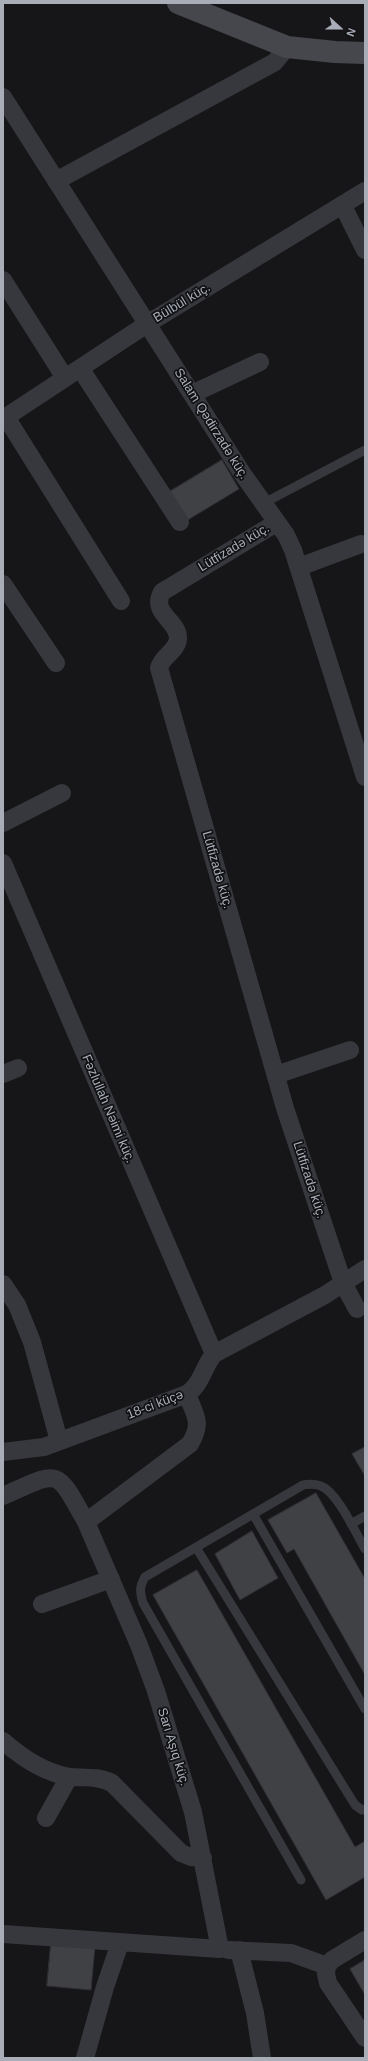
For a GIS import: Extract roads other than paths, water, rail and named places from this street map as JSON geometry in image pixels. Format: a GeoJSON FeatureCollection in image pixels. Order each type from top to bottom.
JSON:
{"type":"FeatureCollection","features":[{"type":"Feature","properties":{"kind":"street"},"geometry":{"type":"LineString","coordinates":[[178,3],[287,47],[335,52],[365,53]]}},
{"type":"Feature","properties":{"kind":"street"},"geometry":{"type":"LineString","coordinates":[[56,181],[275,62],[287,47]]}},
{"type":"Feature","properties":{"kind":"street","name":"Salam Qədirzadə küç."},"geometry":{"type":"LineString","coordinates":[[3,97],[262,504],[286,535],[299,567],[365,777]]}},
{"type":"Feature","properties":{"kind":"street","name":"Bülbül küç."},"geometry":{"type":"LineString","coordinates":[[5,418],[147,324],[365,192]]}},
{"type":"Feature","properties":{"kind":"street"},"geometry":{"type":"LineString","coordinates":[[343,206],[365,250]]}},
{"type":"Feature","properties":{"kind":"street"},"geometry":{"type":"LineString","coordinates":[[3,280],[73,373],[180,522]]}},
{"type":"Feature","properties":{"kind":"street"},"geometry":{"type":"LineString","coordinates":[[192,394],[260,362]]}},
{"type":"Feature","properties":{"kind":"street"},"geometry":{"type":"LineString","coordinates":[[5,418],[121,601]]}},
{"type":"Feature","properties":{"kind":"street","name":"Lütfizadə küç."},"geometry":{"type":"LineString","coordinates":[[276,522],[162,592],[158,599],[159,606],[177,632],[178,640],[175,646],[161,661],[159,668],[276,1075],[343,1283],[357,1309]]}},
{"type":"Feature","properties":{"kind":"street"},"geometry":{"type":"LineString","coordinates":[[299,567],[361,544]]}},
{"type":"Feature","properties":{"kind":"street"},"geometry":{"type":"LineString","coordinates":[[3,584],[56,663]]}},
{"type":"Feature","properties":{"kind":"street"},"geometry":{"type":"LineString","coordinates":[[3,823],[62,793]]}},
{"type":"Feature","properties":{"kind":"street","name":"Fəzlullah Nəimi küç."},"geometry":{"type":"LineString","coordinates":[[3,863],[214,1354]]}},
{"type":"Feature","properties":{"kind":"street"},"geometry":{"type":"LineString","coordinates":[[276,1075],[350,1050]]}},
{"type":"Feature","properties":{"kind":"street"},"geometry":{"type":"LineString","coordinates":[[214,1354],[325,1295],[365,1269]]}},
{"type":"Feature","properties":{"kind":"street"},"geometry":{"type":"LineString","coordinates":[[5,1291],[17,1306],[32,1342],[59,1441]]}},
{"type":"Feature","properties":{"kind":"street","name":"18-ci küçə"},"geometry":{"type":"LineString","coordinates":[[3,1452],[44,1447],[187,1394],[195,1388],[209,1360],[214,1354]]}},
{"type":"Feature","properties":{"kind":"street"},"geometry":{"type":"LineString","coordinates":[[86,1522],[184,1450],[190,1444],[198,1430],[198,1423],[187,1394]]}},
{"type":"Feature","properties":{"kind":"street","name":"Sarı Aşıq küç."},"geometry":{"type":"LineString","coordinates":[[3,1496],[47,1476],[58,1478],[66,1485],[86,1522],[139,1645],[156,1691],[193,1812],[220,1949]]}},
{"type":"Feature","properties":{"kind":"street"},"geometry":{"type":"LineString","coordinates":[[42,1604],[111,1579]]}},
{"type":"Feature","properties":{"kind":"street"},"geometry":{"type":"LineString","coordinates":[[3,1741],[20,1756],[38,1766],[69,1776],[105,1779],[112,1783],[181,1853],[191,1857],[203,1858]]}},
{"type":"Feature","properties":{"kind":"street"},"geometry":{"type":"LineString","coordinates":[[46,1818],[69,1776]]}},
{"type":"Feature","properties":{"kind":"street"},"geometry":{"type":"LineString","coordinates":[[3,1934],[120,1943],[291,1953],[327,1966]]}},
{"type":"Feature","properties":{"kind":"street"},"geometry":{"type":"LineString","coordinates":[[365,1940],[332,1960],[327,1966],[326,1974],[328,1983],[365,2038]]}},
{"type":"Feature","properties":{"kind":"street"},"geometry":{"type":"LineString","coordinates":[[85,2058],[104,1987],[120,1943]]}},
{"type":"Feature","properties":{"kind":"street"},"geometry":{"type":"LineString","coordinates":[[239,1950],[255,2013],[262,2058]]}},
{"type":"Feature","properties":{"kind":"lane"},"geometry":{"type":"LineString","coordinates":[[262,504],[365,450]]}},
{"type":"Feature","properties":{"kind":"lane"},"geometry":{"type":"LineString","coordinates":[[301,1880],[143,1603],[140,1593],[140,1584],[145,1577],[197,1549],[294,1489],[303,1485],[313,1484],[328,1490],[336,1499],[365,1549]]}},
{"type":"Feature","properties":{"kind":"lane"},"geometry":{"type":"LineString","coordinates":[[253,1514],[365,1709]]}},
{"type":"Feature","properties":{"kind":"lane"},"geometry":{"type":"LineString","coordinates":[[350,1524],[365,1516]]}},
{"type":"Feature","properties":{"kind":"lane"},"geometry":{"type":"LineString","coordinates":[[197,1549],[355,1805],[362,1810],[365,1809]]}}]}
